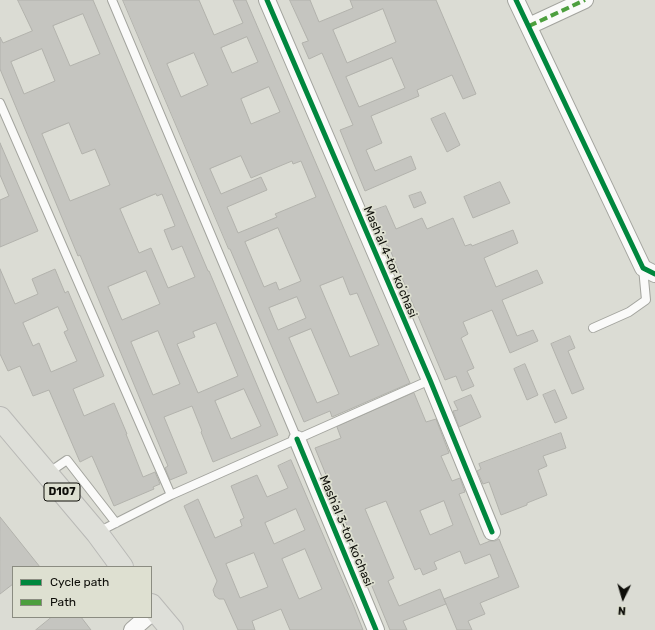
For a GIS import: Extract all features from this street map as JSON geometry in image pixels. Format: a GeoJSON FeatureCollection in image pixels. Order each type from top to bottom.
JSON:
{"type":"FeatureCollection","features":[{"type":"Feature","properties":{"kind":"main road","name":"D107"},"geometry":{"type":"LineString","coordinates":[[0,418],[97,533],[121,566]]}},
{"type":"Feature","properties":{"kind":"main road"},"geometry":{"type":"LineString","coordinates":[[152,613],[172,630]]}},
{"type":"Feature","properties":{"kind":"street","name":"Mashʼal 4-tor koʼchasi"},"geometry":{"type":"LineString","coordinates":[[267,0],[430,380],[492,532]]}},
{"type":"Feature","properties":{"kind":"street"},"geometry":{"type":"LineString","coordinates":[[516,0],[649,271]]}},
{"type":"Feature","properties":{"kind":"street"},"geometry":{"type":"LineString","coordinates":[[529,26],[585,0]]}},
{"type":"Feature","properties":{"kind":"street","name":"Mashʼal 3-tor koʼchasi"},"geometry":{"type":"LineString","coordinates":[[297,439],[376,630]]}},
{"type":"Feature","properties":{"kind":"street"},"geometry":{"type":"LineString","coordinates":[[132,630],[145,618]]}},
{"type":"Feature","properties":{"kind":"lane"},"geometry":{"type":"LineString","coordinates":[[112,0],[297,439]]}},
{"type":"Feature","properties":{"kind":"lane"},"geometry":{"type":"LineString","coordinates":[[0,103],[171,495]]}},
{"type":"Feature","properties":{"kind":"lane"},"geometry":{"type":"LineString","coordinates":[[593,328],[629,312],[646,300],[649,271]]}},
{"type":"Feature","properties":{"kind":"lane"},"geometry":{"type":"LineString","coordinates":[[97,533],[171,495],[430,380]]}},
{"type":"Feature","properties":{"kind":"lane"},"geometry":{"type":"LineString","coordinates":[[47,474],[67,460],[116,523]]}},
{"type":"Feature","properties":{"kind":"building"},"geometry":{"type":"Polygon","coordinates":[[[18,0],[93,0],[278,435],[213,462],[192,406],[164,417],[187,473],[170,480],[165,468],[168,466],[0,69],[0,37],[3,43],[32,31],[18,0]],[[83,14],[53,26],[70,66],[100,54],[83,14]],[[42,49],[11,62],[24,94],[55,81],[42,49]],[[69,123],[42,134],[70,201],[110,185],[95,149],[82,154],[69,123]],[[156,194],[120,209],[139,253],[151,248],[168,288],[195,277],[182,246],[172,250],[164,230],[175,226],[162,194],[157,196],[156,194]],[[146,271],[108,287],[122,320],[160,304],[146,271]],[[216,323],[193,332],[195,337],[177,344],[198,393],[238,376],[216,323]],[[158,331],[131,342],[153,395],[180,384],[158,331]],[[244,389],[215,401],[231,439],[261,426],[244,389]]]}},
{"type":"Feature","properties":{"kind":"building"},"geometry":{"type":"Polygon","coordinates":[[[123,0],[199,0],[214,35],[243,23],[233,0],[246,0],[410,383],[332,417],[330,411],[304,422],[123,0]],[[247,37],[221,48],[232,73],[258,62],[247,37]],[[194,53],[167,64],[181,97],[208,85],[194,53]],[[269,87],[241,99],[251,124],[280,112],[269,87]],[[241,156],[210,169],[221,194],[261,177],[267,190],[227,207],[238,233],[277,217],[275,214],[316,197],[301,161],[293,164],[292,161],[251,178],[241,156]],[[278,228],[245,242],[264,287],[276,282],[279,290],[301,281],[278,228]],[[343,277],[320,286],[350,357],[379,345],[357,293],[350,295],[343,277]],[[297,297],[269,308],[278,330],[306,318],[297,297]],[[311,329],[289,338],[317,403],[339,394],[311,329]]]}},
{"type":"Feature","properties":{"kind":"building"},"geometry":{"type":"Polygon","coordinates":[[[290,0],[310,0],[319,22],[353,8],[350,0],[436,0],[476,94],[463,99],[452,75],[417,90],[419,96],[371,116],[382,143],[366,150],[375,171],[411,156],[416,169],[365,191],[340,130],[353,125],[322,53],[309,59],[302,43],[308,41],[290,0]],[[383,9],[333,30],[347,63],[396,42],[383,9]],[[392,58],[346,77],[359,107],[405,88],[392,58]]]}},
{"type":"Feature","properties":{"kind":"building"},"geometry":{"type":"Polygon","coordinates":[[[445,113],[460,145],[447,152],[431,119],[445,113]]]}},
{"type":"Feature","properties":{"kind":"building"},"geometry":{"type":"Polygon","coordinates":[[[0,143],[38,231],[0,247],[0,200],[9,196],[0,175],[0,143]]]}},
{"type":"Feature","properties":{"kind":"building"},"geometry":{"type":"Polygon","coordinates":[[[500,182],[510,203],[473,218],[464,197],[500,182]]]}},
{"type":"Feature","properties":{"kind":"building"},"geometry":{"type":"Polygon","coordinates":[[[421,192],[426,203],[414,208],[409,196],[421,192]]]}},
{"type":"Feature","properties":{"kind":"building"},"geometry":{"type":"Polygon","coordinates":[[[386,206],[396,229],[422,218],[427,229],[453,218],[465,246],[471,244],[472,246],[513,230],[518,243],[484,258],[496,287],[537,270],[543,283],[502,300],[517,336],[533,330],[538,341],[510,353],[492,310],[463,322],[468,334],[461,338],[474,368],[467,371],[474,386],[462,391],[456,376],[445,380],[388,245],[387,246],[372,211],[386,206]]]}},
{"type":"Feature","properties":{"kind":"building"},"geometry":{"type":"Polygon","coordinates":[[[0,269],[15,304],[38,294],[32,279],[55,269],[65,293],[68,291],[104,376],[73,389],[84,416],[114,403],[143,477],[155,472],[160,484],[153,487],[154,489],[114,506],[92,456],[80,462],[49,390],[33,396],[20,366],[8,371],[0,354],[0,269]],[[58,307],[23,323],[33,346],[39,343],[51,372],[77,361],[64,332],[68,330],[58,307]]]}},
{"type":"Feature","properties":{"kind":"building"},"geometry":{"type":"Polygon","coordinates":[[[570,336],[575,348],[568,351],[584,389],[572,394],[551,344],[570,336]]]}},
{"type":"Feature","properties":{"kind":"building"},"geometry":{"type":"Polygon","coordinates":[[[525,364],[538,395],[527,400],[514,369],[525,364]]]}},
{"type":"Feature","properties":{"kind":"building"},"geometry":{"type":"Polygon","coordinates":[[[555,390],[567,418],[555,423],[543,395],[555,390]]]}},
{"type":"Feature","properties":{"kind":"building"},"geometry":{"type":"Polygon","coordinates":[[[414,393],[426,422],[436,419],[449,453],[441,456],[452,481],[460,478],[465,492],[459,494],[480,545],[499,539],[519,587],[480,603],[485,614],[468,621],[472,630],[457,630],[444,599],[446,604],[403,621],[407,630],[390,630],[315,448],[341,438],[337,427],[414,393]],[[386,501],[365,509],[394,578],[388,581],[399,606],[440,589],[444,599],[499,577],[490,554],[465,564],[460,551],[434,562],[437,569],[423,575],[420,568],[415,570],[386,501]],[[444,501],[420,511],[430,535],[453,525],[444,501]]]}},
{"type":"Feature","properties":{"kind":"building"},"geometry":{"type":"Polygon","coordinates":[[[471,395],[481,417],[459,427],[453,411],[458,410],[454,402],[471,395]]]}},
{"type":"Feature","properties":{"kind":"building"},"geometry":{"type":"Polygon","coordinates":[[[561,433],[566,448],[543,456],[547,466],[538,470],[547,495],[501,515],[489,482],[483,484],[477,471],[481,469],[479,464],[561,433]]]}},
{"type":"Feature","properties":{"kind":"building"},"geometry":{"type":"Polygon","coordinates":[[[291,460],[363,630],[290,630],[281,609],[252,621],[255,630],[238,630],[224,599],[219,599],[215,596],[213,590],[217,581],[184,506],[198,499],[215,538],[242,526],[240,520],[244,518],[231,486],[257,475],[267,497],[288,488],[278,466],[291,460]],[[296,509],[265,523],[274,544],[305,530],[296,509]],[[305,549],[282,559],[299,599],[322,589],[305,549]],[[254,553],[226,564],[240,598],[268,587],[254,553]]]}},
{"type":"Feature","properties":{"kind":"building"},"geometry":{"type":"Polygon","coordinates":[[[0,517],[39,566],[12,566],[12,585],[0,594],[0,517]]]}},
{"type":"Feature","properties":{"kind":"building"},"geometry":{"type":"Polygon","coordinates":[[[51,618],[82,618],[91,630],[36,630],[51,618]]]}},
{"type":"Feature","properties":{"kind":"marked path"},"geometry":{"type":"LineString","coordinates":[[529,26],[585,0]]}},
{"type":"Feature","properties":{"kind":"cycle path"},"geometry":{"type":"LineString","coordinates":[[267,0],[430,380],[492,532]]}},
{"type":"Feature","properties":{"kind":"cycle path"},"geometry":{"type":"LineString","coordinates":[[516,0],[643,268],[655,274]]}},
{"type":"Feature","properties":{"kind":"cycle path"},"geometry":{"type":"LineString","coordinates":[[297,439],[376,630]]}}]}
